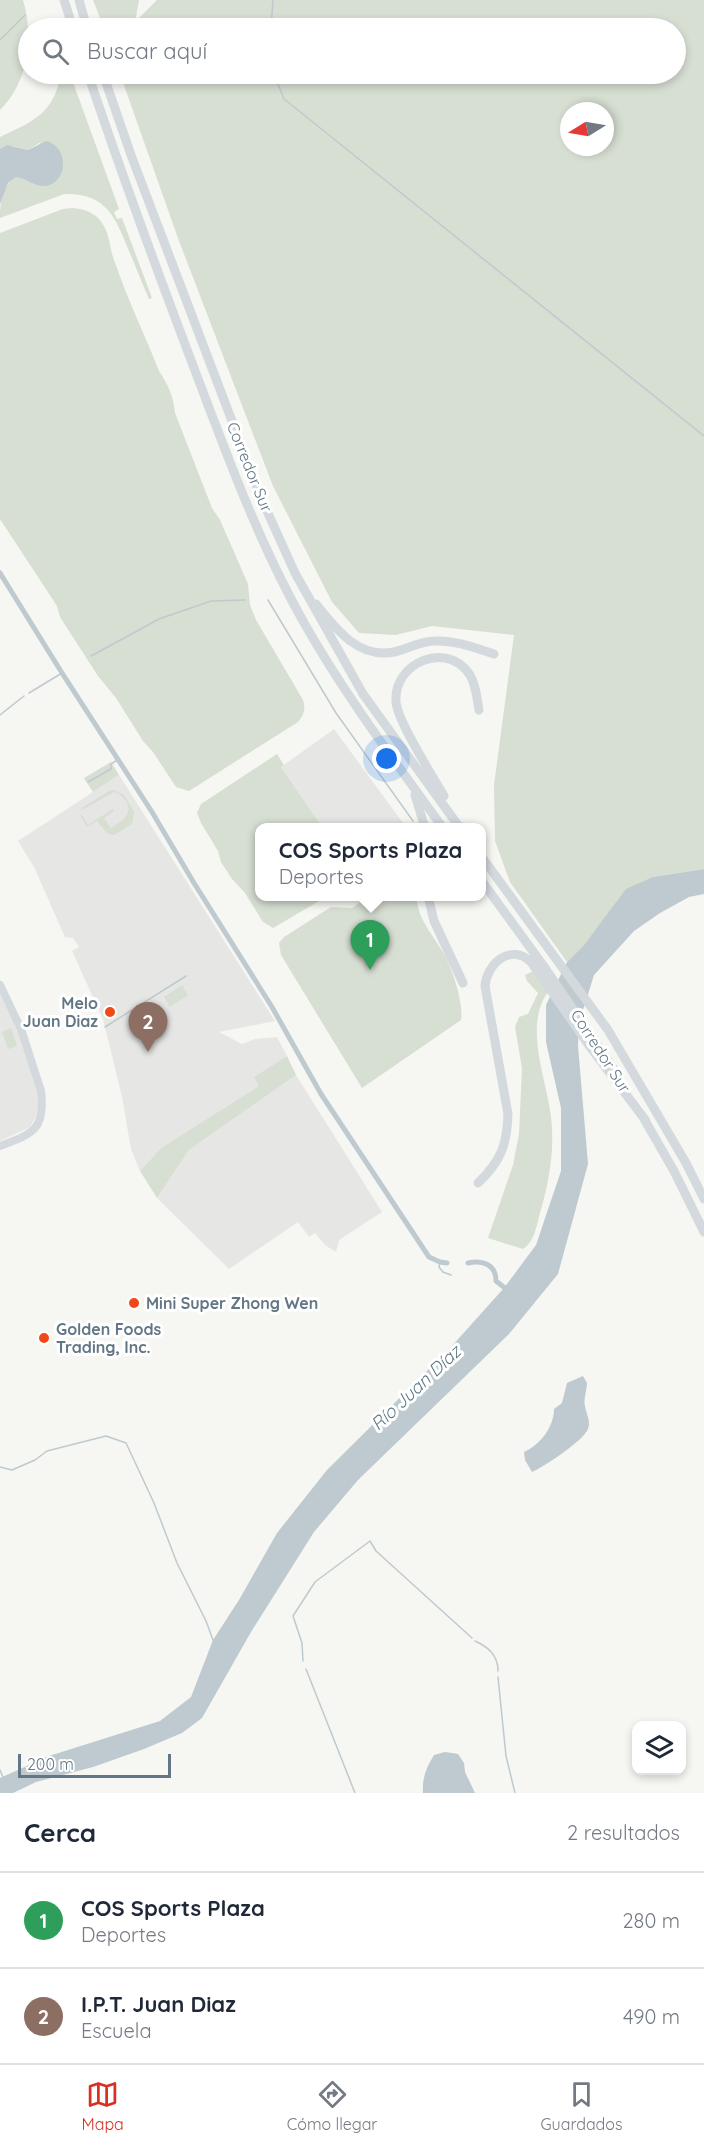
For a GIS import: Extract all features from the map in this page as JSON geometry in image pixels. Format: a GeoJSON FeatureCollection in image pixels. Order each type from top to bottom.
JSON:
{"type":"FeatureCollection","features":[{"type":"Feature","properties":{"kind":"highway"},"geometry":{"type":"LineString","coordinates":[[64,0],[70,18]]}},
{"type":"Feature","properties":{"kind":"highway"},"geometry":{"type":"LineString","coordinates":[[79,0],[84,18]]}},
{"type":"Feature","properties":{"kind":"highway","name":"Corredor Sur"},"geometry":{"type":"LineString","coordinates":[[91,84],[121,172],[246,506],[281,580],[326,661],[354,705],[439,823]]}},
{"type":"Feature","properties":{"kind":"highway","name":"Corredor Sur"},"geometry":{"type":"LineString","coordinates":[[106,84],[131,155],[262,500],[301,585],[363,694],[456,823]]}},
{"type":"Feature","properties":{"kind":"highway"},"geometry":{"type":"LineString","coordinates":[[301,585],[344,637],[370,652],[393,652],[421,642],[437,640],[494,654]]}},
{"type":"Feature","properties":{"kind":"highway"},"geometry":{"type":"LineString","coordinates":[[457,823],[399,714],[396,702],[397,689],[403,675],[414,664],[426,659],[446,658],[462,665],[471,676],[479,710]]}},
{"type":"Feature","properties":{"kind":"highway"},"geometry":{"type":"LineString","coordinates":[[409,782],[423,823]]}},
{"type":"Feature","properties":{"kind":"highway","name":"Corredor Sur"},"geometry":{"type":"LineString","coordinates":[[486,863],[608,1030],[686,1163],[704,1200]]}},
{"type":"Feature","properties":{"kind":"highway","name":"Corredor Sur"},"geometry":{"type":"LineString","coordinates":[[486,887],[646,1121],[704,1232]]}},
{"type":"Feature","properties":{"kind":"highway"},"geometry":{"type":"LineString","coordinates":[[429,901],[434,921],[463,983]]}},
{"type":"Feature","properties":{"kind":"highway"},"geometry":{"type":"LineString","coordinates":[[478,1183],[491,1171],[501,1155],[507,1133],[508,1114],[486,990],[488,974],[498,960],[516,954],[529,960],[543,972]]}},
{"type":"Feature","properties":{"kind":"street"},"geometry":{"type":"LineString","coordinates":[[0,985],[21,1029],[41,1091],[42,1112],[38,1125],[29,1136],[0,1146]]}},
{"type":"Feature","properties":{"kind":"shaded area"},"geometry":{"type":"Polygon","coordinates":[[[0,0],[23,0],[27,18],[18,18],[18,84],[0,110],[0,0]]]}},
{"type":"Feature","properties":{"kind":"shaded area"},"geometry":{"type":"Polygon","coordinates":[[[93,0],[139,0],[136,18],[100,18],[93,0]]]}},
{"type":"Feature","properties":{"kind":"shaded area"},"geometry":{"type":"Polygon","coordinates":[[[157,0],[704,0],[704,869],[653,877],[602,923],[567,962],[510,882],[495,841],[494,785],[514,635],[432,626],[396,635],[359,633],[332,602],[273,486],[179,241],[124,84],[686,84],[686,18],[139,18],[157,0]]]}},
{"type":"Feature","properties":{"kind":"shaded area"},"geometry":{"type":"Polygon","coordinates":[[[59,84],[74,84],[119,209],[114,212],[117,219],[122,218],[152,298],[149,299],[119,227],[107,209],[99,202],[78,195],[64,194],[0,218],[1,201],[5,190],[11,180],[16,177],[23,178],[41,142],[28,150],[13,146],[0,149],[0,137],[41,114],[48,107],[59,84]]]}},
{"type":"Feature","properties":{"kind":"shaded area"},"geometry":{"type":"Polygon","coordinates":[[[73,208],[92,214],[104,227],[124,286],[159,371],[170,391],[175,413],[212,508],[220,520],[248,584],[250,605],[256,620],[304,703],[304,712],[298,722],[189,791],[176,787],[143,741],[116,698],[98,676],[60,617],[57,606],[0,519],[0,233],[63,209],[73,208]]]}},
{"type":"Feature","properties":{"kind":"shaded area"},"geometry":{"type":"Polygon","coordinates":[[[334,729],[403,823],[319,823],[281,767],[334,729]]]}},
{"type":"Feature","properties":{"kind":"shaded area"},"geometry":{"type":"Polygon","coordinates":[[[277,754],[284,765],[281,767],[319,823],[255,823],[255,901],[319,901],[273,928],[263,922],[245,893],[221,862],[218,851],[197,813],[201,804],[277,754]]]}},
{"type":"Feature","properties":{"kind":"shaded area"},"geometry":{"type":"Polygon","coordinates":[[[111,762],[119,775],[93,792],[84,778],[111,762]]]}},
{"type":"Feature","properties":{"kind":"shaded area"},"geometry":{"type":"Polygon","coordinates":[[[119,775],[275,1021],[219,1032],[242,1044],[255,1039],[277,1037],[287,1056],[255,1077],[260,1086],[161,1148],[140,1171],[131,1149],[122,1097],[103,1019],[72,951],[79,947],[73,938],[65,937],[34,867],[18,841],[119,775]]]}},
{"type":"Feature","properties":{"kind":"shaded area"},"geometry":{"type":"Polygon","coordinates":[[[114,790],[124,795],[134,812],[132,824],[114,835],[108,834],[97,821],[87,827],[80,815],[88,825],[113,809],[114,811],[104,818],[111,828],[125,817],[128,810],[126,801],[114,792],[80,811],[114,790]]]}},
{"type":"Feature","properties":{"kind":"shaded area"},"geometry":{"type":"Polygon","coordinates":[[[362,901],[417,901],[422,919],[450,967],[459,995],[461,1013],[461,1020],[362,1088],[281,955],[279,943],[284,937],[331,907],[352,908],[362,901]]]}},
{"type":"Feature","properties":{"kind":"shaded area"},"geometry":{"type":"Polygon","coordinates":[[[533,971],[548,992],[537,1021],[537,1037],[551,1117],[552,1154],[533,1238],[523,1249],[488,1238],[513,1165],[519,1134],[522,1068],[515,1027],[519,1017],[528,1014],[538,993],[527,981],[525,975],[533,971]]]}},
{"type":"Feature","properties":{"kind":"shaded area"},"geometry":{"type":"Polygon","coordinates":[[[182,985],[188,995],[170,1007],[164,997],[182,985]]]}},
{"type":"Feature","properties":{"kind":"shaded area"},"geometry":{"type":"Polygon","coordinates":[[[0,995],[17,1028],[39,1096],[40,1109],[30,1127],[0,1141],[0,995]]]}},
{"type":"Feature","properties":{"kind":"shaded area"},"geometry":{"type":"Polygon","coordinates":[[[11,1028],[17,1046],[8,1049],[2,1032],[11,1028]]]}},
{"type":"Feature","properties":{"kind":"shaded area"},"geometry":{"type":"Polygon","coordinates":[[[287,1056],[296,1075],[189,1150],[157,1198],[140,1171],[161,1148],[259,1086],[254,1077],[287,1056]]]}},
{"type":"Feature","properties":{"kind":"shaded area"},"geometry":{"type":"Polygon","coordinates":[[[296,1075],[382,1212],[339,1240],[336,1252],[325,1245],[315,1233],[309,1237],[298,1222],[229,1269],[157,1198],[189,1150],[296,1075]]]}},
{"type":"Feature","properties":{"kind":"water"},"geometry":{"type":"Polygon","coordinates":[[[46,141],[54,144],[62,157],[62,172],[58,179],[44,186],[16,177],[8,183],[0,204],[0,149],[7,145],[28,150],[46,141]]]}},
{"type":"Feature","properties":{"kind":"water"},"geometry":{"type":"Polygon","coordinates":[[[704,869],[704,894],[689,897],[634,931],[594,975],[579,1023],[578,1046],[588,1164],[558,1274],[509,1334],[358,1480],[314,1532],[251,1632],[202,1718],[182,1733],[144,1749],[93,1767],[36,1782],[13,1793],[0,1793],[0,1778],[49,1756],[160,1721],[191,1697],[213,1640],[277,1533],[327,1470],[451,1347],[504,1288],[536,1245],[561,1171],[561,1108],[546,1042],[546,1005],[567,962],[584,945],[626,889],[653,877],[704,869]]]}},
{"type":"Feature","properties":{"kind":"water"},"geometry":{"type":"Polygon","coordinates":[[[583,1376],[587,1383],[585,1404],[589,1420],[588,1429],[572,1446],[532,1472],[525,1460],[524,1452],[541,1440],[549,1429],[554,1409],[562,1403],[567,1383],[583,1376]]]}},
{"type":"Feature","properties":{"kind":"water"},"geometry":{"type":"Polygon","coordinates":[[[445,1752],[458,1754],[464,1763],[465,1772],[475,1793],[423,1793],[424,1778],[431,1760],[434,1755],[445,1752]]]}},
{"type":"Feature","properties":{"kind":"waterway"},"geometry":{"type":"LineString","coordinates":[[272,18],[273,0]]}},
{"type":"Feature","properties":{"kind":"waterway"},"geometry":{"type":"LineString","coordinates":[[22,18],[25,15]]}},
{"type":"Feature","properties":{"kind":"waterway"},"geometry":{"type":"LineString","coordinates":[[0,40],[18,22]]}},
{"type":"Feature","properties":{"kind":"waterway"},"geometry":{"type":"LineString","coordinates":[[278,84],[284,99],[704,436]]}},
{"type":"Feature","properties":{"kind":"waterway"},"geometry":{"type":"LineString","coordinates":[[0,573],[152,812],[272,1007],[321,1094],[429,1257],[447,1263]]}},
{"type":"Feature","properties":{"kind":"waterway"},"geometry":{"type":"LineString","coordinates":[[91,656],[159,619],[211,601],[245,600]]}},
{"type":"Feature","properties":{"kind":"waterway"},"geometry":{"type":"LineString","coordinates":[[268,600],[336,713],[413,821]]}},
{"type":"Feature","properties":{"kind":"waterway"},"geometry":{"type":"LineString","coordinates":[[29,693],[62,673]]}},
{"type":"Feature","properties":{"kind":"waterway"},"geometry":{"type":"LineString","coordinates":[[0,715],[24,696]]}},
{"type":"Feature","properties":{"kind":"waterway"},"geometry":{"type":"LineString","coordinates":[[88,782],[111,769],[111,764],[119,759]]}},
{"type":"Feature","properties":{"kind":"waterway"},"geometry":{"type":"LineString","coordinates":[[105,1027],[186,976]]}},
{"type":"Feature","properties":{"kind":"waterway"},"geometry":{"type":"LineString","coordinates":[[440,1262],[439,1267],[443,1272],[451,1275]]}},
{"type":"Feature","properties":{"kind":"waterway"},"geometry":{"type":"LineString","coordinates":[[468,1263],[487,1264],[494,1271],[496,1281],[510,1292]]}},
{"type":"Feature","properties":{"kind":"waterway"},"geometry":{"type":"LineString","coordinates":[[0,1467],[12,1470],[35,1460],[47,1451],[106,1436],[126,1443],[154,1503],[177,1563],[213,1640]]}},
{"type":"Feature","properties":{"kind":"waterway"},"geometry":{"type":"LineString","coordinates":[[303,1661],[302,1643],[293,1616],[315,1582],[370,1541],[376,1551],[472,1638]]}},
{"type":"Feature","properties":{"kind":"waterway"},"geometry":{"type":"LineString","coordinates":[[475,1641],[491,1652],[498,1665],[498,1671]]}},
{"type":"Feature","properties":{"kind":"waterway"},"geometry":{"type":"LineString","coordinates":[[306,1669],[355,1793]]}},
{"type":"Feature","properties":{"kind":"waterway"},"geometry":{"type":"LineString","coordinates":[[498,1677],[506,1756],[515,1793]]}},
{"type":"Feature","properties":{"kind":"waterway","name":"Río Juan Díaz"},"geometry":{"type":"LineString","coordinates":[[0,1770],[3,1777]]}},
{"type":"Feature","properties":{"kind":"place","name":"COS Sports Plaza"},"geometry":{"type":"Point","coordinates":[370,970]}},
{"type":"Feature","properties":{"kind":"place","name":"Melo Juan Diaz"},"geometry":{"type":"Point","coordinates":[110,1012]}},
{"type":"Feature","properties":{"kind":"place","name":"I.P.T. Juan Diaz"},"geometry":{"type":"Point","coordinates":[148,1052]}},
{"type":"Feature","properties":{"kind":"place","name":"Mini Super Zhong Wen"},"geometry":{"type":"Point","coordinates":[134,1303]}},
{"type":"Feature","properties":{"kind":"place","name":"Golden Foods Trading, Inc."},"geometry":{"type":"Point","coordinates":[44,1338]}}]}
